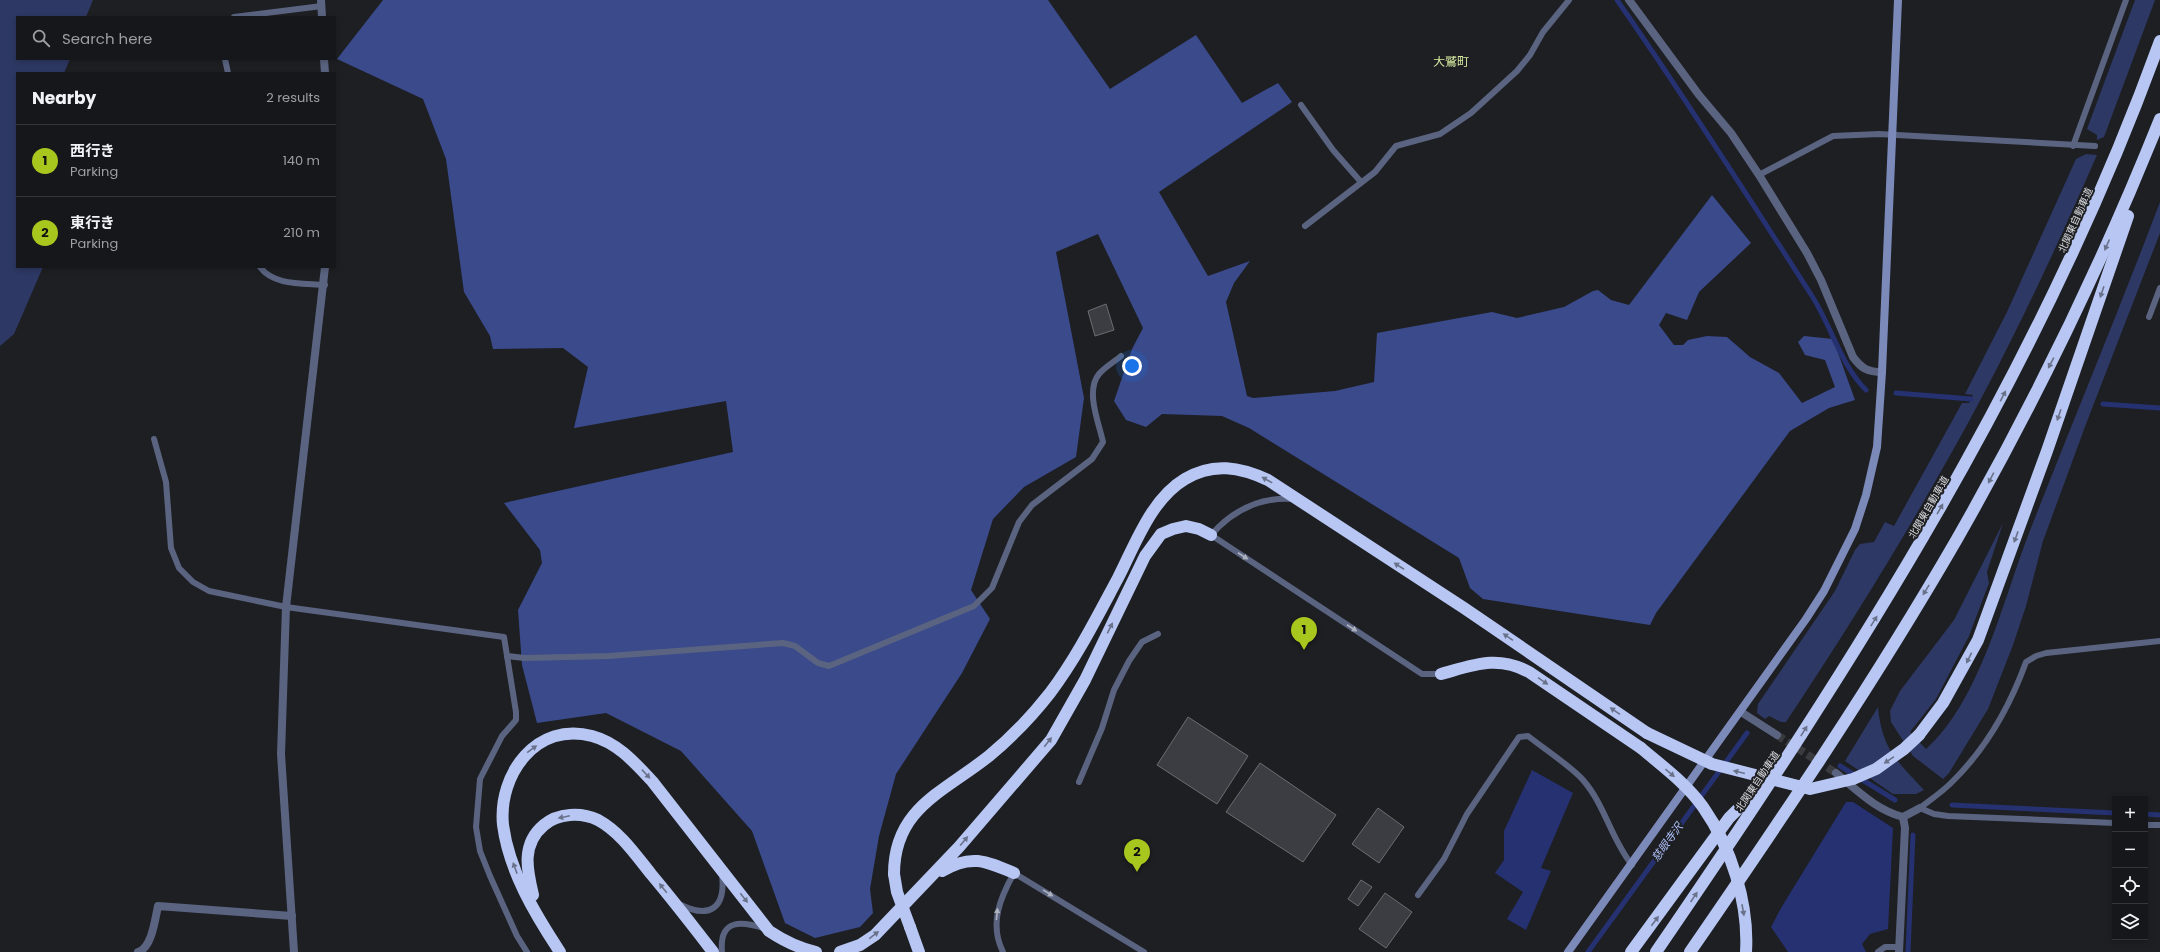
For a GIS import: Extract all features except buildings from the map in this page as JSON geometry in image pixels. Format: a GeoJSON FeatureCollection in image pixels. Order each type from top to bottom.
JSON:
{"type":"FeatureCollection","features":[{"type":"Feature","properties":{"kind":"highway","name":"北関東自動車道"},"geometry":{"type":"LineString","coordinates":[[1656,952],[1783,764],[1895,587],[1999,405],[2062,277],[2101,190],[2160,41]]}},
{"type":"Feature","properties":{"kind":"highway"},"geometry":{"type":"LineString","coordinates":[[1690,952],[1830,744],[1956,541],[2062,343],[2129,197],[2160,119]]}},
{"type":"Feature","properties":{"kind":"highway"},"geometry":{"type":"LineString","coordinates":[[919,952],[897,892],[894,874],[894,856],[899,839],[906,824],[919,808],[1011,737],[1050,692],[1089,633],[1148,520],[1159,502],[1184,479],[1200,471],[1216,467],[1233,468],[1250,472],[1268,480],[1464,608],[1647,733],[1670,746],[1712,764],[1810,789],[1853,779],[1876,769],[1904,749],[1919,735],[1947,698],[1978,640],[2047,451],[2160,122]]}},
{"type":"Feature","properties":{"kind":"highway"},"geometry":{"type":"LineString","coordinates":[[840,952],[860,945],[875,935],[931,878],[1051,740],[1085,680],[1146,556],[1161,534],[1186,526],[1199,529],[1211,535]]}},
{"type":"Feature","properties":{"kind":"highway"},"geometry":{"type":"LineString","coordinates":[[1440,674],[1481,663],[1498,662],[1516,665],[1529,672],[1641,748],[1683,784],[1703,806],[1718,830],[1730,858],[1740,893],[1745,923],[1746,952]]}},
{"type":"Feature","properties":{"kind":"highway"},"geometry":{"type":"LineString","coordinates":[[560,952],[537,916],[515,870],[503,825],[503,807],[507,784],[511,773],[520,760],[531,749],[546,741],[574,734],[591,736],[619,749],[652,781],[769,930],[785,941],[802,949],[816,952]]}},
{"type":"Feature","properties":{"kind":"highway"},"geometry":{"type":"LineString","coordinates":[[1631,952],[1729,818],[1783,764]]}},
{"type":"Feature","properties":{"kind":"highway"},"geometry":{"type":"LineString","coordinates":[[537,916],[527,868],[530,842],[545,824],[556,818],[570,815],[584,815],[597,820],[624,840],[713,952]]}},
{"type":"Feature","properties":{"kind":"highway"},"geometry":{"type":"LineString","coordinates":[[931,878],[956,863],[971,860],[986,861],[1014,873]]}},
{"type":"Feature","properties":{"kind":"street"},"geometry":{"type":"LineString","coordinates":[[1629,0],[1699,95],[1731,133],[1759,175],[1822,280],[1853,357],[1862,368],[1869,372],[1882,372]]}},
{"type":"Feature","properties":{"kind":"street"},"geometry":{"type":"LineString","coordinates":[[1568,952],[1741,712],[1824,591],[1855,529],[1866,495],[1877,447],[1882,372],[1898,0]]}},
{"type":"Feature","properties":{"kind":"street"},"geometry":{"type":"LineString","coordinates":[[322,3],[322,16]]}},
{"type":"Feature","properties":{"kind":"street"},"geometry":{"type":"LineString","coordinates":[[324,60],[325,72]]}},
{"type":"Feature","properties":{"kind":"street"},"geometry":{"type":"LineString","coordinates":[[294,952],[282,754],[286,607],[308,406],[325,284],[325,268]]}},
{"type":"Feature","properties":{"kind":"street"},"geometry":{"type":"LineString","coordinates":[[1741,712],[1777,735]]}},
{"type":"Feature","properties":{"kind":"street"},"geometry":{"type":"LineString","coordinates":[[1836,773],[1861,795],[1886,812],[1903,816],[1920,808]]}},
{"type":"Feature","properties":{"kind":"street"},"geometry":{"type":"LineString","coordinates":[[1899,950],[1905,828],[1903,816]]}},
{"type":"Feature","properties":{"kind":"street"},"geometry":{"type":"LineString","coordinates":[[138,952],[141,951],[148,942],[158,906],[292,916]]}},
{"type":"Feature","properties":{"kind":"lane"},"geometry":{"type":"LineString","coordinates":[[1305,226],[1375,172],[1396,146],[1440,134],[1471,112],[1517,71],[1530,55],[1544,32],[1569,0]]}},
{"type":"Feature","properties":{"kind":"lane"},"geometry":{"type":"LineString","coordinates":[[2073,146],[2126,0]]}},
{"type":"Feature","properties":{"kind":"lane"},"geometry":{"type":"LineString","coordinates":[[240,16],[322,3]]}},
{"type":"Feature","properties":{"kind":"lane"},"geometry":{"type":"LineString","coordinates":[[225,60],[228,72]]}},
{"type":"Feature","properties":{"kind":"lane"},"geometry":{"type":"LineString","coordinates":[[1301,104],[1333,150],[1361,182]]}},
{"type":"Feature","properties":{"kind":"lane"},"geometry":{"type":"LineString","coordinates":[[1759,175],[1834,136],[1892,134],[2073,146],[2095,146]]}},
{"type":"Feature","properties":{"kind":"lane"},"geometry":{"type":"LineString","coordinates":[[261,268],[269,276],[280,281],[325,284]]}},
{"type":"Feature","properties":{"kind":"lane"},"geometry":{"type":"LineString","coordinates":[[2149,317],[2160,288]]}},
{"type":"Feature","properties":{"kind":"lane"},"geometry":{"type":"LineString","coordinates":[[507,656],[525,658],[609,656],[783,643],[795,646],[818,663],[829,666],[974,606],[992,588],[1019,522],[1032,505],[1092,459],[1103,442],[1096,411],[1093,386],[1099,374],[1121,356]]}},
{"type":"Feature","properties":{"kind":"lane"},"geometry":{"type":"LineString","coordinates":[[154,439],[166,482],[171,548],[179,568],[192,582],[208,591],[286,607],[504,637],[516,720],[502,736],[480,779],[476,827],[480,851],[490,876],[517,936],[527,952]]}},
{"type":"Feature","properties":{"kind":"lane"},"geometry":{"type":"LineString","coordinates":[[1296,499],[1278,498],[1260,502],[1223,520],[1211,535],[1422,674],[1440,674]]}},
{"type":"Feature","properties":{"kind":"lane"},"geometry":{"type":"LineString","coordinates":[[1079,782],[1102,728],[1114,690],[1129,661],[1142,642],[1158,634]]}},
{"type":"Feature","properties":{"kind":"lane"},"geometry":{"type":"LineString","coordinates":[[2112,823],[1948,816],[1934,814],[1920,808],[1950,784],[1980,750],[2004,711],[2026,662],[2030,658],[2046,653],[2160,641]]}},
{"type":"Feature","properties":{"kind":"lane"},"geometry":{"type":"LineString","coordinates":[[1418,895],[1444,859],[1467,814],[1519,737],[1528,736],[1583,780],[1600,808],[1616,843],[1632,865]]}},
{"type":"Feature","properties":{"kind":"lane"},"geometry":{"type":"LineString","coordinates":[[2148,825],[2160,825]]}},
{"type":"Feature","properties":{"kind":"lane"},"geometry":{"type":"LineString","coordinates":[[674,901],[690,910],[700,912],[710,910],[718,904],[722,896],[723,885],[721,868]]}},
{"type":"Feature","properties":{"kind":"lane"},"geometry":{"type":"LineString","coordinates":[[1003,952],[999,944],[996,929],[997,911],[1002,894],[1014,873],[1144,952]]}},
{"type":"Feature","properties":{"kind":"lane"},"geometry":{"type":"LineString","coordinates":[[722,952],[723,935],[729,926],[739,923],[769,930]]}},
{"type":"Feature","properties":{"kind":"lane"},"geometry":{"type":"LineString","coordinates":[[1878,952],[1885,946],[1899,950]]}},
{"type":"Feature","properties":{"kind":"shaded area"},"geometry":{"type":"Polygon","coordinates":[[[0,0],[93,0],[86,16],[16,16],[16,60],[70,60],[64,72],[16,72],[16,268],[43,268],[14,334],[0,346],[0,0]]]}},
{"type":"Feature","properties":{"kind":"shaded area"},"geometry":{"type":"Polygon","coordinates":[[[383,0],[1048,0],[1110,89],[1196,35],[1242,103],[1278,83],[1292,102],[1159,192],[1208,276],[1250,261],[1234,283],[1226,302],[1247,396],[1253,398],[1335,391],[1374,382],[1377,333],[1492,312],[1517,318],[1564,307],[1593,291],[1598,290],[1611,300],[1629,305],[1712,195],[1751,243],[1699,292],[1687,320],[1666,313],[1659,325],[1674,345],[1683,345],[1688,340],[1707,336],[1727,337],[1750,357],[1779,373],[1802,403],[1835,387],[1825,360],[1805,355],[1798,342],[1804,336],[1833,339],[1855,400],[1829,408],[1790,431],[1656,613],[1650,625],[1483,599],[1470,588],[1459,558],[1249,428],[1222,416],[1162,414],[1146,427],[1126,420],[1114,401],[1132,349],[1143,328],[1098,234],[1056,252],[1084,398],[1076,457],[1024,487],[993,519],[971,590],[990,619],[962,673],[896,774],[879,836],[870,889],[873,913],[860,927],[815,938],[785,923],[752,831],[681,751],[606,713],[537,723],[522,665],[518,610],[542,563],[540,550],[504,503],[733,452],[726,401],[574,428],[588,367],[563,348],[493,349],[490,336],[464,292],[446,159],[423,99],[337,59],[383,0]]]}},
{"type":"Feature","properties":{"kind":"shaded area"},"geometry":{"type":"Polygon","coordinates":[[[2135,0],[2155,0],[2104,137],[2097,140],[2097,135],[2087,129],[2135,0]]]}},
{"type":"Feature","properties":{"kind":"shaded area"},"geometry":{"type":"Polygon","coordinates":[[[2086,154],[2097,155],[2061,236],[2003,356],[1940,473],[1865,599],[1786,722],[1781,722],[1769,716],[1765,719],[1757,713],[1758,704],[1835,591],[1855,550],[1860,544],[1874,542],[1885,522],[1894,526],[1962,403],[1969,403],[1973,395],[1965,394],[2007,312],[2076,159],[2086,154]]]}},
{"type":"Feature","properties":{"kind":"shaded area"},"geometry":{"type":"Polygon","coordinates":[[[2160,202],[2160,233],[2086,424],[2043,541],[2026,606],[2013,645],[1988,709],[1949,773],[1943,779],[1913,756],[1891,722],[1890,711],[1900,691],[1954,620],[2003,523],[1987,572],[1989,583],[1969,636],[1936,699],[1910,732],[1926,749],[1945,729],[1961,704],[1988,648],[2029,533],[2160,202]]]}},
{"type":"Feature","properties":{"kind":"shaded area"},"geometry":{"type":"Polygon","coordinates":[[[1878,707],[1883,734],[1887,744],[1906,771],[1924,790],[1916,794],[1893,794],[1845,761],[1878,707]]]}},
{"type":"Feature","properties":{"kind":"shaded area"},"geometry":{"type":"Polygon","coordinates":[[[1532,770],[1573,793],[1541,868],[1551,871],[1526,930],[1507,919],[1523,892],[1495,873],[1504,860],[1504,831],[1532,770]]]}},
{"type":"Feature","properties":{"kind":"shaded area"},"geometry":{"type":"Polygon","coordinates":[[[1846,802],[1853,802],[1893,828],[1888,929],[1870,934],[1862,944],[1866,952],[1788,952],[1771,927],[1781,908],[1846,802]]]}},
{"type":"Feature","properties":{"kind":"waterway"},"geometry":{"type":"LineString","coordinates":[[1617,0],[1692,110],[1812,296],[1843,357],[1857,380],[1866,390]]}},
{"type":"Feature","properties":{"kind":"waterway"},"geometry":{"type":"LineString","coordinates":[[1896,393],[1971,399]]}},
{"type":"Feature","properties":{"kind":"waterway"},"geometry":{"type":"LineString","coordinates":[[2103,404],[2160,408]]}},
{"type":"Feature","properties":{"kind":"waterway","name":"慈眼寺沢"},"geometry":{"type":"LineString","coordinates":[[1588,952],[1747,733]]}},
{"type":"Feature","properties":{"kind":"waterway","name":"慈眼寺沢"},"geometry":{"type":"LineString","coordinates":[[1840,766],[1895,800]]}},
{"type":"Feature","properties":{"kind":"waterway"},"geometry":{"type":"LineString","coordinates":[[1952,805],[2112,813]]}},
{"type":"Feature","properties":{"kind":"waterway"},"geometry":{"type":"LineString","coordinates":[[2148,814],[2160,815]]}},
{"type":"Feature","properties":{"kind":"waterway"},"geometry":{"type":"LineString","coordinates":[[1908,952],[1913,835]]}},
{"type":"Feature","properties":{"kind":"tunnel"},"geometry":{"type":"LineString","coordinates":[[1777,735],[1836,773]]}},
{"type":"Feature","properties":{"kind":"place","name":"西行き"},"geometry":{"type":"Point","coordinates":[1304,650]}},
{"type":"Feature","properties":{"kind":"place","name":"東行き"},"geometry":{"type":"Point","coordinates":[1137,872]}},
{"type":"Feature","properties":{"kind":"district","name":"大鷲町"},"geometry":{"type":"Point","coordinates":[1451,62]}}]}
